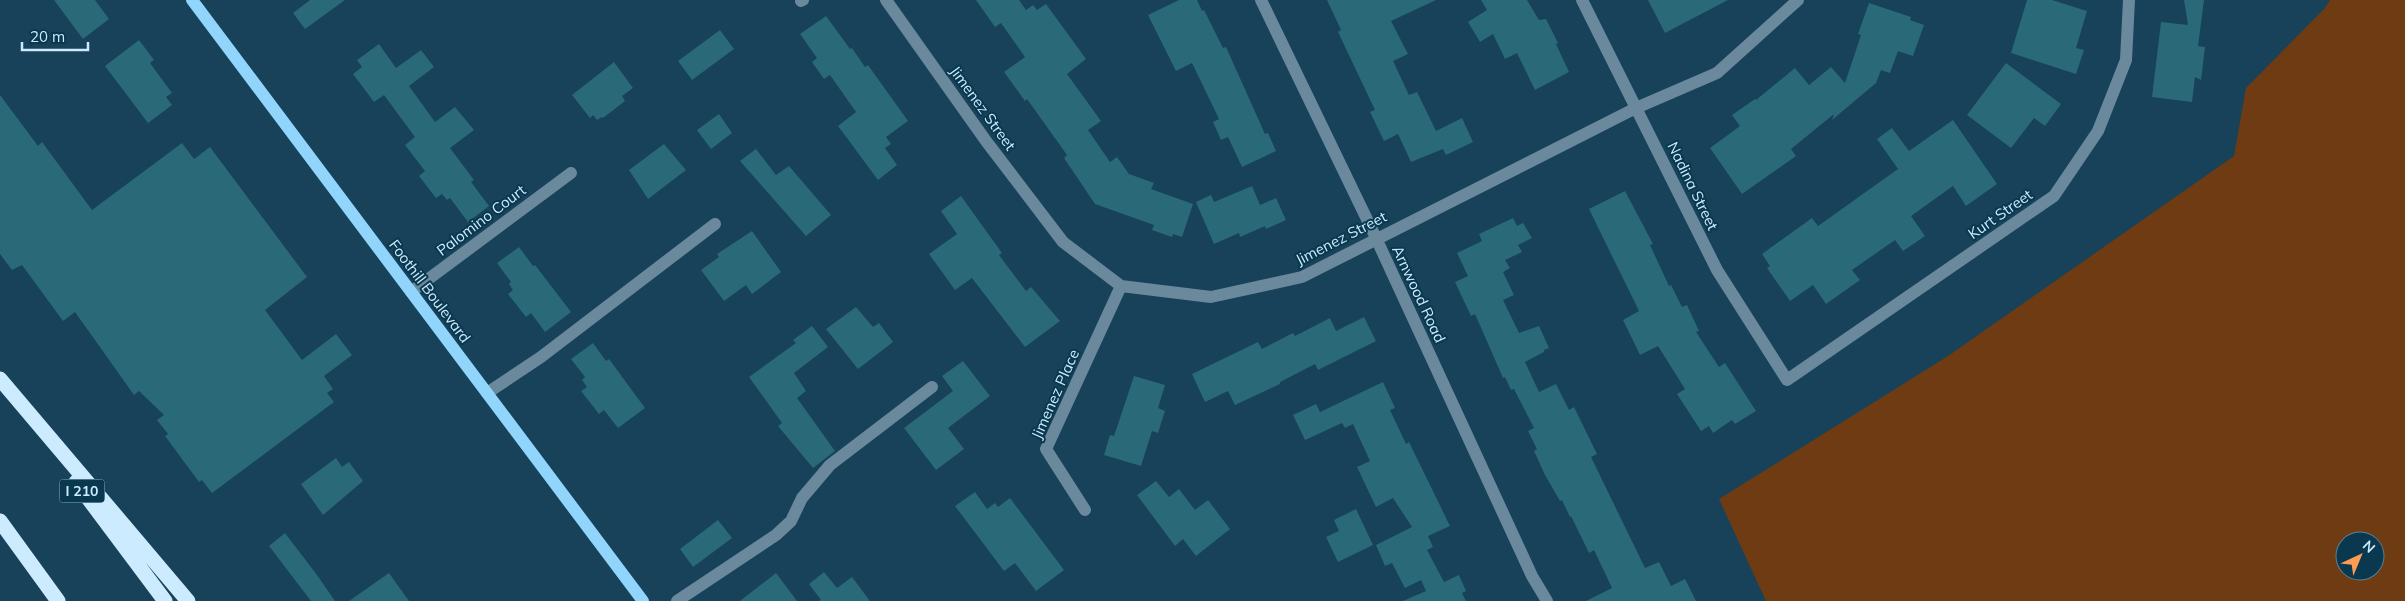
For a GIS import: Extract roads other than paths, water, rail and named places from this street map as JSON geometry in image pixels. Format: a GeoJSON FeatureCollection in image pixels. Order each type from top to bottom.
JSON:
{"type":"FeatureCollection","features":[{"type":"Feature","properties":{"kind":"highway","name":"I 210"},"geometry":{"type":"LineString","coordinates":[[0,380],[165,601]]}},
{"type":"Feature","properties":{"kind":"highway"},"geometry":{"type":"LineString","coordinates":[[0,380],[188,601]]}},
{"type":"Feature","properties":{"kind":"highway"},"geometry":{"type":"LineString","coordinates":[[0,521],[57,600]]}},
{"type":"Feature","properties":{"kind":"main road","name":"Foothill Boulevard"},"geometry":{"type":"LineString","coordinates":[[192,0],[642,601]]}},
{"type":"Feature","properties":{"kind":"street","name":"Jimenez Street"},"geometry":{"type":"LineString","coordinates":[[886,0],[986,141],[1063,242],[1121,286],[1211,297],[1302,277],[1636,108],[1717,74],[1798,0]]}},
{"type":"Feature","properties":{"kind":"street","name":"Arnwood Road"},"geometry":{"type":"LineString","coordinates":[[1261,0],[1376,238],[1532,576],[1547,601]]}},
{"type":"Feature","properties":{"kind":"street","name":"Nadina Street"},"geometry":{"type":"LineString","coordinates":[[1582,0],[1716,270],[1787,380]]}},
{"type":"Feature","properties":{"kind":"street","name":"Kurt Street"},"geometry":{"type":"LineString","coordinates":[[1787,380],[2054,196],[2098,131],[2126,60],[2129,0]]}},
{"type":"Feature","properties":{"kind":"street","name":"Palomino Court"},"geometry":{"type":"LineString","coordinates":[[411,292],[571,173]]}},
{"type":"Feature","properties":{"kind":"street"},"geometry":{"type":"LineString","coordinates":[[487,393],[541,358],[715,224]]}},
{"type":"Feature","properties":{"kind":"street","name":"Jimenez Place"},"geometry":{"type":"LineString","coordinates":[[1085,510],[1046,449],[1121,286]]}},
{"type":"Feature","properties":{"kind":"street"},"geometry":{"type":"LineString","coordinates":[[677,601],[776,534],[791,520],[802,498],[830,465],[932,387]]}}]}
